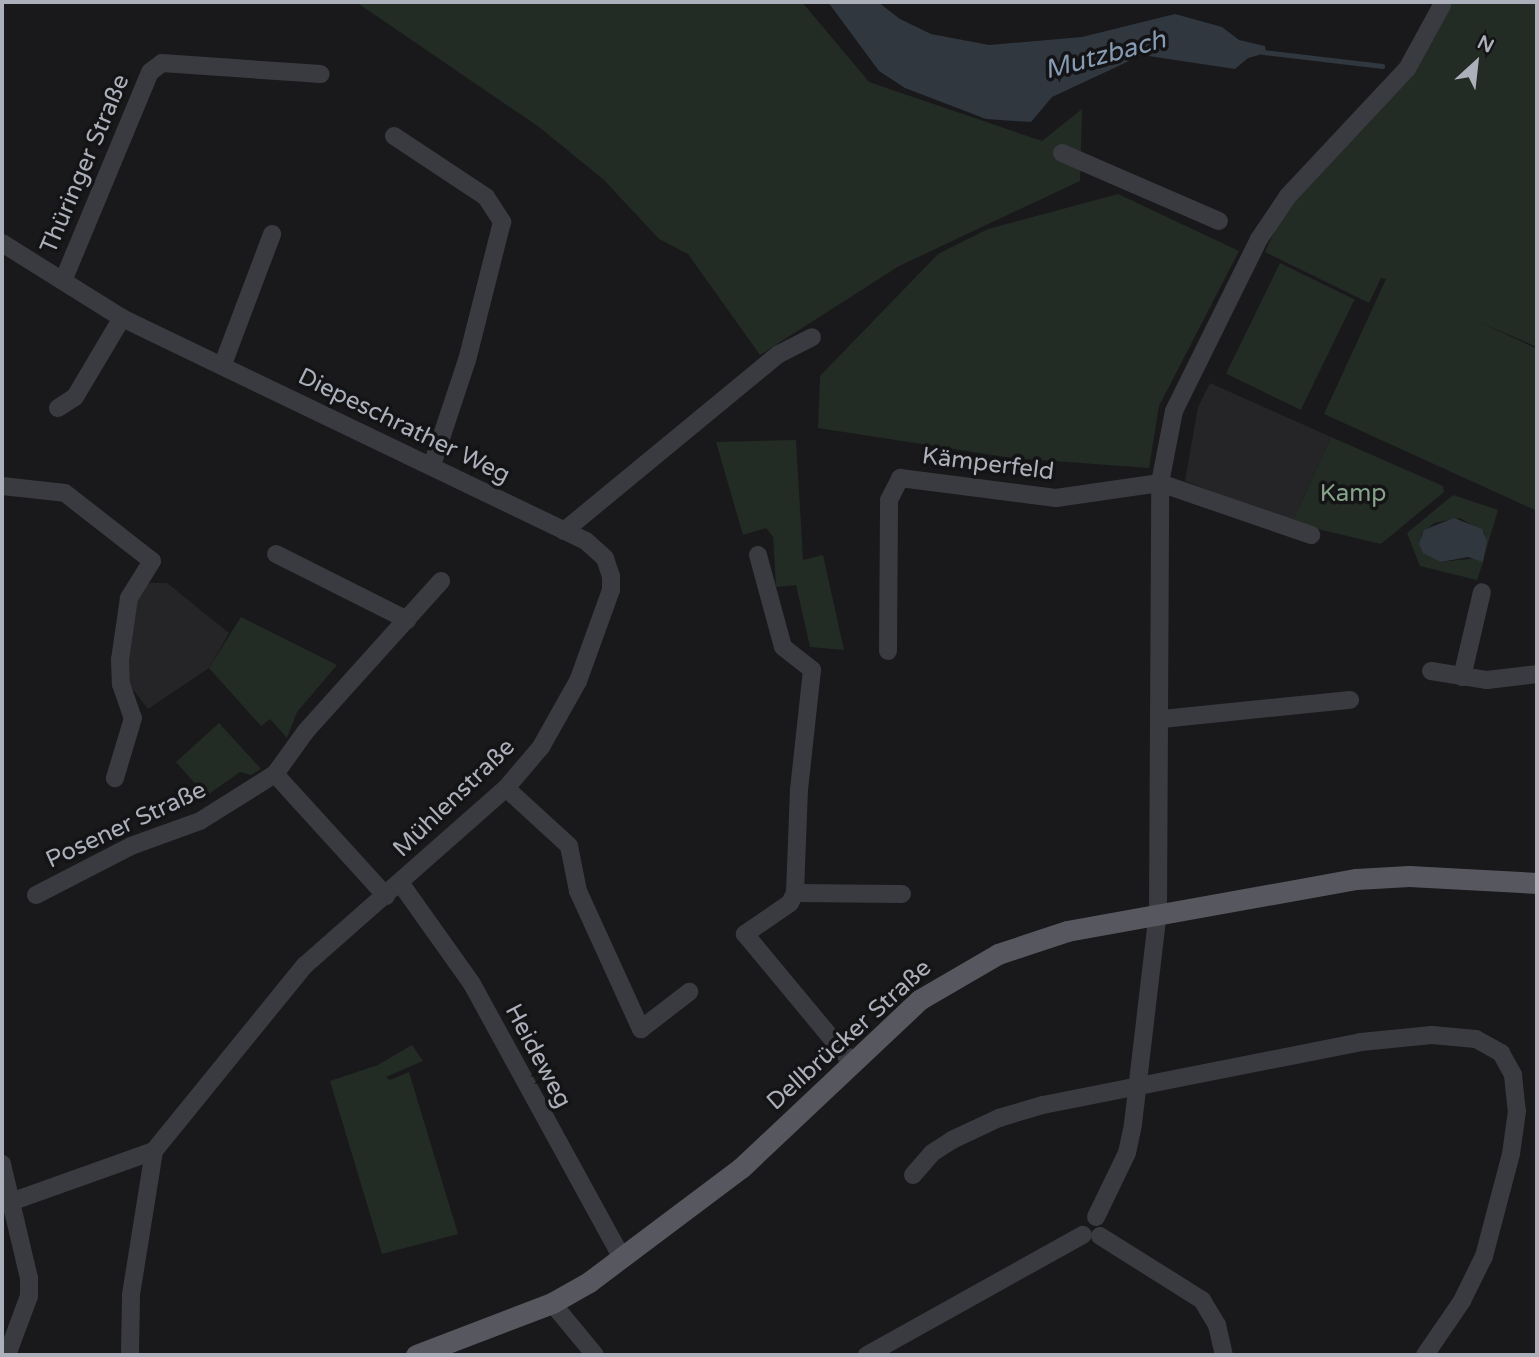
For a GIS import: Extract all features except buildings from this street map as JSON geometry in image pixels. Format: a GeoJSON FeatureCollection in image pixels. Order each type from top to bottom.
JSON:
{"type":"FeatureCollection","features":[{"type":"Feature","properties":{"kind":"main road","name":"Dellbrücker Straße"},"geometry":{"type":"LineString","coordinates":[[416,1355],[552,1303],[622,1258],[741,1168],[919,1000],[989,958],[1067,931],[1158,912],[1356,879],[1409,876],[1537,883]]}},
{"type":"Feature","properties":{"kind":"street"},"geometry":{"type":"LineString","coordinates":[[1224,1355],[1217,1325],[1202,1300],[1092,1235],[1082,1221],[1096,1217],[1127,1153],[1158,912],[1162,719],[1160,482],[1174,411],[1259,239],[1288,196],[1407,69],[1442,5]]}},
{"type":"Feature","properties":{"kind":"street","name":"Thüringer Straße"},"geometry":{"type":"LineString","coordinates":[[63,281],[150,72],[162,64],[321,74]]}},
{"type":"Feature","properties":{"kind":"street"},"geometry":{"type":"LineString","coordinates":[[394,136],[486,197],[502,222],[467,360],[432,465]]}},
{"type":"Feature","properties":{"kind":"street"},"geometry":{"type":"LineString","coordinates":[[1062,153],[1219,221]]}},
{"type":"Feature","properties":{"kind":"street"},"geometry":{"type":"LineString","coordinates":[[223,364],[272,234]]}},
{"type":"Feature","properties":{"kind":"street","name":"Diepeschrather Weg"},"geometry":{"type":"LineString","coordinates":[[2,243],[121,318],[223,364],[564,531]]}},
{"type":"Feature","properties":{"kind":"street"},"geometry":{"type":"LineString","coordinates":[[58,408],[75,397],[121,318]]}},
{"type":"Feature","properties":{"kind":"street"},"geometry":{"type":"LineString","coordinates":[[564,531],[779,354],[812,337]]}},
{"type":"Feature","properties":{"kind":"street","name":"Kämperfeld"},"geometry":{"type":"LineString","coordinates":[[888,650],[889,500],[900,478],[1056,498],[1160,482]]}},
{"type":"Feature","properties":{"kind":"street"},"geometry":{"type":"LineString","coordinates":[[1160,482],[1311,536]]}},
{"type":"Feature","properties":{"kind":"street"},"geometry":{"type":"LineString","coordinates":[[2,486],[65,493],[152,561],[129,598],[120,660],[121,684],[132,718],[115,778]]}},
{"type":"Feature","properties":{"kind":"street","name":"Mühlenstraße"},"geometry":{"type":"LineString","coordinates":[[130,1355],[131,1295],[154,1151],[305,965],[401,884],[506,788],[541,747],[578,681],[611,590],[605,558],[586,541],[564,531]]}},
{"type":"Feature","properties":{"kind":"street"},"geometry":{"type":"LineString","coordinates":[[276,554],[407,620]]}},
{"type":"Feature","properties":{"kind":"street"},"geometry":{"type":"LineString","coordinates":[[758,555],[783,647],[812,670],[795,893],[790,903],[745,934],[853,1065]]}},
{"type":"Feature","properties":{"kind":"street"},"geometry":{"type":"LineString","coordinates":[[386,896],[275,774],[306,731],[441,581]]}},
{"type":"Feature","properties":{"kind":"street"},"geometry":{"type":"LineString","coordinates":[[1462,677],[1482,592]]}},
{"type":"Feature","properties":{"kind":"street"},"geometry":{"type":"LineString","coordinates":[[1432,671],[1487,680],[1537,674]]}},
{"type":"Feature","properties":{"kind":"street"},"geometry":{"type":"LineString","coordinates":[[1162,719],[1350,700]]}},
{"type":"Feature","properties":{"kind":"street","name":"Posener Straße"},"geometry":{"type":"LineString","coordinates":[[36,895],[131,846],[200,821],[275,774]]}},
{"type":"Feature","properties":{"kind":"street"},"geometry":{"type":"LineString","coordinates":[[506,788],[569,846],[578,891],[641,1029],[689,992]]}},
{"type":"Feature","properties":{"kind":"street","name":"Heideweg"},"geometry":{"type":"LineString","coordinates":[[401,884],[472,984],[622,1258]]}},
{"type":"Feature","properties":{"kind":"street"},"geometry":{"type":"LineString","coordinates":[[795,893],[902,894]]}},
{"type":"Feature","properties":{"kind":"street"},"geometry":{"type":"LineString","coordinates":[[913,1175],[932,1153],[999,1118],[1135,1084],[1373,1040],[1461,1037],[1489,1044],[1501,1053],[1517,1092],[1506,1175],[1480,1265],[1462,1301],[1425,1355]]}},
{"type":"Feature","properties":{"kind":"street"},"geometry":{"type":"LineString","coordinates":[[8,1204],[154,1151]]}},
{"type":"Feature","properties":{"kind":"street"},"geometry":{"type":"LineString","coordinates":[[2,1164],[8,1204],[29,1296],[7,1355]]}},
{"type":"Feature","properties":{"kind":"street"},"geometry":{"type":"LineString","coordinates":[[867,1355],[1092,1235]]}},
{"type":"Feature","properties":{"kind":"street"},"geometry":{"type":"LineString","coordinates":[[552,1303],[595,1355]]}},
{"type":"Feature","properties":{"kind":"shaded area"},"geometry":{"type":"Polygon","coordinates":[[[1210,383],[1331,437],[1292,523],[1185,481],[1198,407],[1210,383]]]}},
{"type":"Feature","properties":{"kind":"shaded area"},"geometry":{"type":"Polygon","coordinates":[[[148,583],[167,583],[229,633],[209,668],[148,709],[125,679],[137,597],[148,583]]]}},
{"type":"Feature","properties":{"kind":"green space"},"geometry":{"type":"Polygon","coordinates":[[[356,2],[802,2],[869,82],[1042,141],[1082,109],[1080,181],[899,266],[760,355],[688,254],[659,239],[604,180],[539,127],[356,2]]]}},
{"type":"Feature","properties":{"kind":"green space"},"geometry":{"type":"Polygon","coordinates":[[[1451,2],[1537,2],[1537,347],[1480,322],[1537,349],[1537,511],[1324,414],[1386,279],[1381,278],[1369,303],[1265,252],[1280,219],[1306,186],[1365,127],[1411,71],[1451,2]]]}},
{"type":"Feature","properties":{"kind":"green space"},"geometry":{"type":"Polygon","coordinates":[[[1118,194],[1239,251],[1159,406],[1149,468],[1012,458],[818,428],[820,376],[938,254],[988,229],[1118,194]]]}},
{"type":"Feature","properties":{"kind":"green space"},"geometry":{"type":"Polygon","coordinates":[[[1280,263],[1355,299],[1301,410],[1226,374],[1280,263]]]}},
{"type":"Feature","properties":{"kind":"green space","name":"Kamp"},"geometry":{"type":"Polygon","coordinates":[[[1331,437],[1443,486],[1444,492],[1381,544],[1292,523],[1331,437]]]}},
{"type":"Feature","properties":{"kind":"green space"},"geometry":{"type":"Polygon","coordinates":[[[796,440],[803,560],[823,555],[844,650],[810,647],[796,585],[776,587],[773,537],[766,528],[743,535],[716,442],[796,440]]]}},
{"type":"Feature","properties":{"kind":"green space"},"geometry":{"type":"Polygon","coordinates":[[[1453,495],[1498,510],[1484,557],[1485,533],[1460,518],[1434,523],[1421,535],[1421,549],[1441,562],[1478,558],[1483,562],[1477,580],[1420,566],[1407,533],[1453,495]]]}},
{"type":"Feature","properties":{"kind":"green space"},"geometry":{"type":"Polygon","coordinates":[[[241,617],[337,665],[297,712],[287,738],[270,719],[261,726],[209,668],[241,617]]]}},
{"type":"Feature","properties":{"kind":"green space"},"geometry":{"type":"Polygon","coordinates":[[[219,723],[261,769],[251,775],[240,772],[206,796],[176,762],[219,723]]]}},
{"type":"Feature","properties":{"kind":"green space"},"geometry":{"type":"Polygon","coordinates":[[[412,1045],[423,1061],[386,1077],[390,1080],[409,1072],[458,1234],[382,1254],[330,1081],[378,1065],[412,1045]]]}},
{"type":"Feature","properties":{"kind":"water"},"geometry":{"type":"Polygon","coordinates":[[[828,2],[878,2],[900,19],[931,34],[989,45],[1082,37],[1175,14],[1222,27],[1239,40],[1265,46],[1266,53],[1248,58],[1235,69],[1142,55],[1052,97],[1031,122],[986,119],[905,88],[879,71],[828,2]]]}},
{"type":"Feature","properties":{"kind":"water"},"geometry":{"type":"Polygon","coordinates":[[[1454,518],[1482,529],[1487,541],[1483,562],[1468,557],[1441,562],[1423,553],[1419,544],[1424,530],[1454,518]]]}},
{"type":"Feature","properties":{"kind":"waterway","name":"Mutzbach"},"geometry":{"type":"LineString","coordinates":[[1263,52],[1382,66]]}}]}
